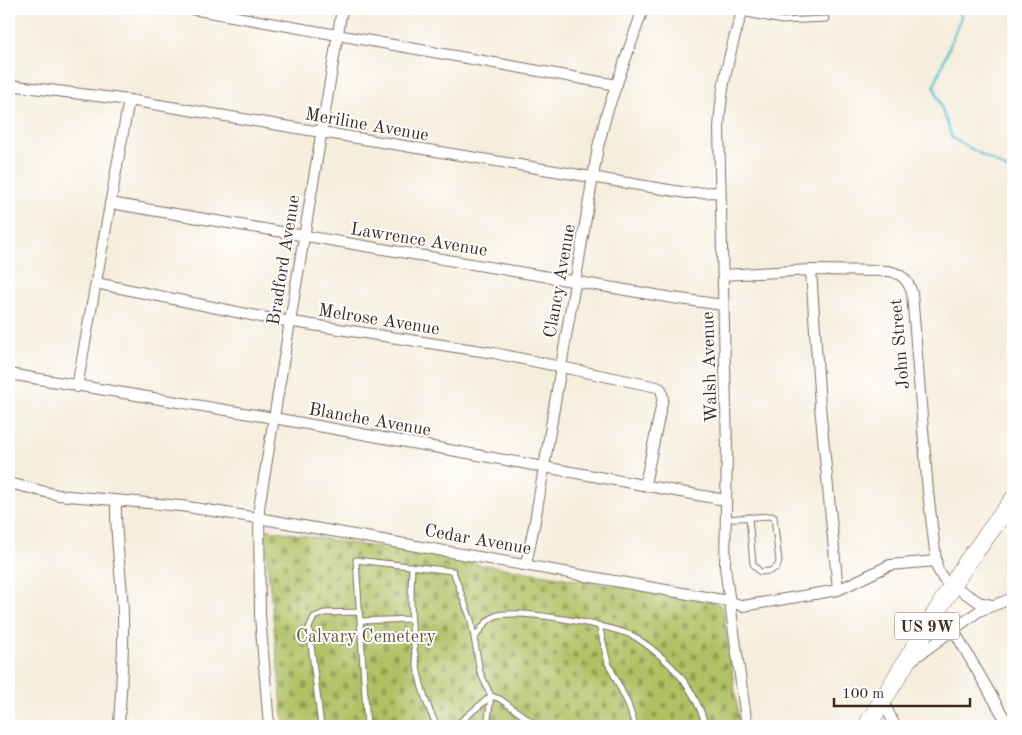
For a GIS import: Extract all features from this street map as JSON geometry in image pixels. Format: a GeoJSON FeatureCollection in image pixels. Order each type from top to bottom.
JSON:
{"type":"FeatureCollection","features":[{"type":"Feature","properties":{"kind":"highway","name":"US 9W"},"geometry":{"type":"LineString","coordinates":[[867,726],[952,585],[978,545],[1013,500]]}},
{"type":"Feature","properties":{"kind":"street"},"geometry":{"type":"LineString","coordinates":[[192,9],[617,85]]}},
{"type":"Feature","properties":{"kind":"street","name":"Bradford Avenue"},"geometry":{"type":"LineString","coordinates":[[269,726],[260,616],[258,518],[303,236],[342,9]]}},
{"type":"Feature","properties":{"kind":"street","name":"Clancy Avenue"},"geometry":{"type":"LineString","coordinates":[[526,564],[603,129],[643,9]]}},
{"type":"Feature","properties":{"kind":"street","name":"Walsh Avenue"},"geometry":{"type":"LineString","coordinates":[[742,11],[728,57],[721,93],[720,192],[727,447],[725,567],[728,601],[747,726]]}},
{"type":"Feature","properties":{"kind":"street","name":"Meriline Avenue"},"geometry":{"type":"LineString","coordinates":[[9,85],[129,100],[687,193],[720,192]]}},
{"type":"Feature","properties":{"kind":"street"},"geometry":{"type":"LineString","coordinates":[[77,387],[129,100]]}},
{"type":"Feature","properties":{"kind":"street","name":"Lawrence Avenue"},"geometry":{"type":"LineString","coordinates":[[110,203],[723,304]]}},
{"type":"Feature","properties":{"kind":"street"},"geometry":{"type":"LineString","coordinates":[[811,270],[820,406],[838,590]]}},
{"type":"Feature","properties":{"kind":"street","name":"John Street"},"geometry":{"type":"LineString","coordinates":[[722,275],[811,270],[889,271],[899,274],[908,282],[912,293],[936,561],[940,574],[952,585]]}},
{"type":"Feature","properties":{"kind":"street","name":"Melrose Avenue"},"geometry":{"type":"LineString","coordinates":[[96,283],[176,301],[561,366],[658,387],[661,389],[663,398],[645,484]]}},
{"type":"Feature","properties":{"kind":"street","name":"Blanche Avenue"},"geometry":{"type":"LineString","coordinates":[[9,374],[77,387],[274,418],[725,500]]}},
{"type":"Feature","properties":{"kind":"street","name":"Cedar Avenue"},"geometry":{"type":"LineString","coordinates":[[9,483],[50,494],[181,506],[258,518],[526,564],[728,601],[743,606],[838,590],[890,565],[936,561]]}},
{"type":"Feature","properties":{"kind":"street"},"geometry":{"type":"LineString","coordinates":[[116,501],[123,614],[123,660],[119,726]]}},
{"type":"Feature","properties":{"kind":"street"},"geometry":{"type":"LineString","coordinates":[[952,585],[979,602],[992,605]]}},
{"type":"Feature","properties":{"kind":"street"},"geometry":{"type":"LineString","coordinates":[[903,667],[953,628],[992,605],[1013,598]]}},
{"type":"Feature","properties":{"kind":"street"},"geometry":{"type":"LineString","coordinates":[[953,628],[1009,726]]}},
{"type":"Feature","properties":{"kind":"street"},"geometry":{"type":"LineString","coordinates":[[883,701],[895,726]]}},
{"type":"Feature","properties":{"kind":"lane"},"geometry":{"type":"LineString","coordinates":[[742,11],[782,21],[826,19]]}},
{"type":"Feature","properties":{"kind":"lane"},"geometry":{"type":"LineString","coordinates":[[725,519],[749,517],[774,517],[779,562],[774,570],[760,572],[754,566],[749,517]]}},
{"type":"Feature","properties":{"kind":"lane"},"geometry":{"type":"LineString","coordinates":[[367,726],[356,560],[453,571],[475,638],[480,672],[491,696],[487,726]]}},
{"type":"Feature","properties":{"kind":"lane"},"geometry":{"type":"LineString","coordinates":[[412,566],[410,600],[417,667],[423,696],[437,726]]}},
{"type":"Feature","properties":{"kind":"lane"},"geometry":{"type":"LineString","coordinates":[[321,726],[309,628],[314,617],[324,613],[360,612]]}},
{"type":"Feature","properties":{"kind":"lane"},"geometry":{"type":"LineString","coordinates":[[475,638],[486,622],[497,616],[540,616],[599,625],[635,637],[666,660],[691,688],[706,726]]}},
{"type":"Feature","properties":{"kind":"lane"},"geometry":{"type":"LineString","coordinates":[[360,621],[412,619]]}},
{"type":"Feature","properties":{"kind":"lane"},"geometry":{"type":"LineString","coordinates":[[599,625],[608,663],[628,704],[634,726]]}},
{"type":"Feature","properties":{"kind":"lane"},"geometry":{"type":"LineString","coordinates":[[455,726],[491,696]]}},
{"type":"Feature","properties":{"kind":"lane"},"geometry":{"type":"LineString","coordinates":[[491,696],[500,699],[537,726]]}},
{"type":"Feature","properties":{"kind":"green space","name":"Calvary Cemetery"},"geometry":{"type":"Polygon","coordinates":[[[264,529],[718,603],[723,609],[740,726],[284,726],[264,529]]]}},
{"type":"Feature","properties":{"kind":"waterway"},"geometry":{"type":"LineString","coordinates":[[959,9],[961,17],[934,86],[952,138],[1007,169],[1013,175]]}}]}
